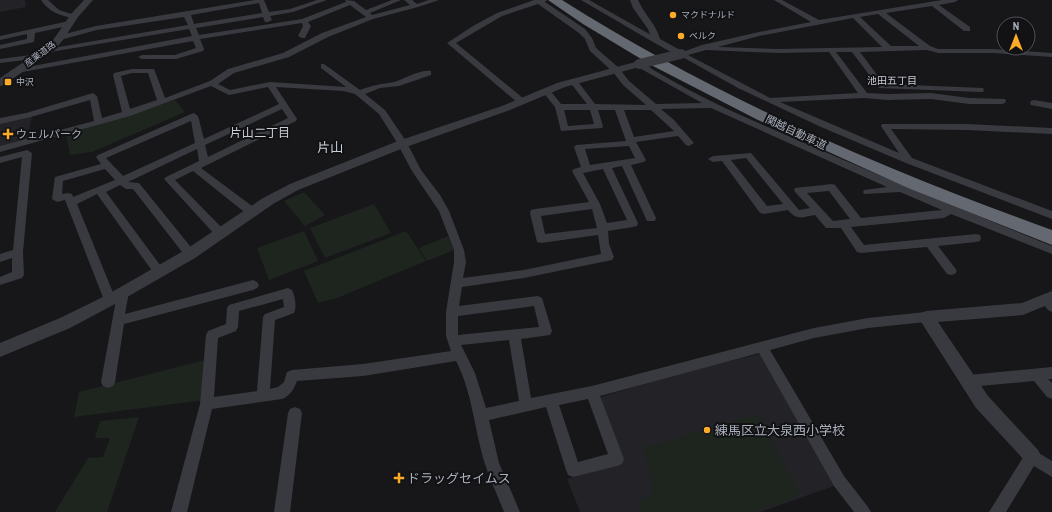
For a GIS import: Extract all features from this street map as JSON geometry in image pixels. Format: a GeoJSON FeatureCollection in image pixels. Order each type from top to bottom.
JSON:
{"type":"FeatureCollection","features":[{"type":"Feature","properties":{"kind":"highway","name":"関越自動車道"},"geometry":{"type":"LineString","coordinates":[[544,0],[595,27],[676,74],[761,116],[872,166],[968,206],[1052,238]]}},
{"type":"Feature","properties":{"kind":"highway","name":"関越自動車道"},"geometry":{"type":"LineString","coordinates":[[569,0],[649,49],[762,106],[882,159],[1052,226]]}},
{"type":"Feature","properties":{"kind":"street"},"geometry":{"type":"LineString","coordinates":[[44,0],[52,10],[71,20]]}},
{"type":"Feature","properties":{"kind":"street","name":"産業道路"},"geometry":{"type":"LineString","coordinates":[[2,81],[43,54],[60,38],[71,20],[89,0]]}},
{"type":"Feature","properties":{"kind":"street"},"geometry":{"type":"LineString","coordinates":[[0,61],[126,37],[291,11],[324,0]]}},
{"type":"Feature","properties":{"kind":"street"},"geometry":{"type":"LineString","coordinates":[[0,149],[127,114],[213,83],[231,71],[286,55],[398,0]]}},
{"type":"Feature","properties":{"kind":"street"},"geometry":{"type":"LineString","coordinates":[[407,0],[416,6]]}},
{"type":"Feature","properties":{"kind":"street"},"geometry":{"type":"LineString","coordinates":[[17,71],[195,38],[304,21],[350,1],[369,14],[416,6],[436,0]]}},
{"type":"Feature","properties":{"kind":"street"},"geometry":{"type":"LineString","coordinates":[[521,101],[451,43],[484,22],[518,7],[544,0],[582,32],[588,38],[593,49],[616,70],[629,86],[656,108],[689,143]]}},
{"type":"Feature","properties":{"kind":"street"},"geometry":{"type":"LineString","coordinates":[[584,0],[699,65],[769,100],[932,171],[1052,215]]}},
{"type":"Feature","properties":{"kind":"street"},"geometry":{"type":"LineString","coordinates":[[634,0],[637,8],[653,29],[656,40]]}},
{"type":"Feature","properties":{"kind":"street"},"geometry":{"type":"LineString","coordinates":[[777,0],[818,23]]}},
{"type":"Feature","properties":{"kind":"street"},"geometry":{"type":"LineString","coordinates":[[0,350],[65,323],[110,300],[190,254],[278,195],[294,187],[402,144],[500,110],[573,81],[759,34],[854,16],[955,0]]}},
{"type":"Feature","properties":{"kind":"street"},"geometry":{"type":"LineString","coordinates":[[60,38],[96,28],[261,1],[270,27]]}},
{"type":"Feature","properties":{"kind":"street"},"geometry":{"type":"LineString","coordinates":[[934,4],[967,29]]}},
{"type":"Feature","properties":{"kind":"street"},"geometry":{"type":"LineString","coordinates":[[880,12],[927,48]]}},
{"type":"Feature","properties":{"kind":"street"},"geometry":{"type":"LineString","coordinates":[[142,57],[176,57],[200,49],[187,14]]}},
{"type":"Feature","properties":{"kind":"street"},"geometry":{"type":"LineString","coordinates":[[854,16],[889,49]]}},
{"type":"Feature","properties":{"kind":"street"},"geometry":{"type":"LineString","coordinates":[[0,38],[71,20]]}},
{"type":"Feature","properties":{"kind":"street"},"geometry":{"type":"LineString","coordinates":[[302,36],[307,28],[304,21]]}},
{"type":"Feature","properties":{"kind":"street"},"geometry":{"type":"LineString","coordinates":[[125,51],[127,23]]}},
{"type":"Feature","properties":{"kind":"street"},"geometry":{"type":"LineString","coordinates":[[0,47],[31,40],[32,31]]}},
{"type":"Feature","properties":{"kind":"street"},"geometry":{"type":"LineString","coordinates":[[132,71],[142,57],[142,48]]}},
{"type":"Feature","properties":{"kind":"street"},"geometry":{"type":"LineString","coordinates":[[705,48],[746,50],[927,48],[938,51],[993,51],[1052,55]]}},
{"type":"Feature","properties":{"kind":"street"},"geometry":{"type":"LineString","coordinates":[[854,49],[882,86],[980,90]]}},
{"type":"Feature","properties":{"kind":"street"},"geometry":{"type":"LineString","coordinates":[[831,50],[864,95]]}},
{"type":"Feature","properties":{"kind":"street"},"geometry":{"type":"LineString","coordinates":[[639,64],[649,72],[712,105],[950,210],[1052,250]]}},
{"type":"Feature","properties":{"kind":"street"},"geometry":{"type":"LineString","coordinates":[[324,66],[359,92],[382,112],[417,171],[436,197],[452,230],[460,256],[451,323],[453,341],[471,379],[492,463],[512,512]]}},
{"type":"Feature","properties":{"kind":"street"},"geometry":{"type":"LineString","coordinates":[[127,114],[117,75],[132,71],[152,71],[162,102]]}},
{"type":"Feature","properties":{"kind":"street"},"geometry":{"type":"LineString","coordinates":[[213,83],[215,86],[229,93],[270,84],[336,88],[359,92],[380,86],[396,84],[428,72]]}},
{"type":"Feature","properties":{"kind":"street"},"geometry":{"type":"LineString","coordinates":[[546,91],[559,107],[564,129],[599,126],[593,107],[573,81]]}},
{"type":"Feature","properties":{"kind":"street"},"geometry":{"type":"LineString","coordinates":[[221,234],[169,179],[292,120],[293,119],[270,84]]}},
{"type":"Feature","properties":{"kind":"street"},"geometry":{"type":"LineString","coordinates":[[769,100],[864,95],[888,97],[931,96],[973,102],[1002,101]]}},
{"type":"Feature","properties":{"kind":"street"},"geometry":{"type":"LineString","coordinates":[[0,121],[28,115],[93,96],[99,122]]}},
{"type":"Feature","properties":{"kind":"street"},"geometry":{"type":"LineString","coordinates":[[1034,104],[1052,106]]}},
{"type":"Feature","properties":{"kind":"street"},"geometry":{"type":"LineString","coordinates":[[71,202],[122,181],[284,105]]}},
{"type":"Feature","properties":{"kind":"street"},"geometry":{"type":"LineString","coordinates":[[559,107],[656,108],[712,105]]}},
{"type":"Feature","properties":{"kind":"street"},"geometry":{"type":"LineString","coordinates":[[456,283],[524,274],[608,257],[603,244],[602,229],[595,205],[577,171],[641,160],[631,141],[619,108]]}},
{"type":"Feature","properties":{"kind":"street"},"geometry":{"type":"LineString","coordinates":[[190,254],[136,185],[126,186],[106,166],[101,157],[194,116],[204,161]]}},
{"type":"Feature","properties":{"kind":"street"},"geometry":{"type":"LineString","coordinates":[[909,161],[885,126],[967,127],[1052,131]]}},
{"type":"Feature","properties":{"kind":"street"},"geometry":{"type":"LineString","coordinates":[[587,169],[579,147],[680,133]]}},
{"type":"Feature","properties":{"kind":"street"},"geometry":{"type":"LineString","coordinates":[[0,160],[27,153],[18,252],[18,275],[0,281]]}},
{"type":"Feature","properties":{"kind":"street"},"geometry":{"type":"LineString","coordinates":[[713,159],[748,155],[797,214],[817,211]]}},
{"type":"Feature","properties":{"kind":"street"},"geometry":{"type":"LineString","coordinates":[[725,158],[764,210],[790,206]]}},
{"type":"Feature","properties":{"kind":"street"},"geometry":{"type":"LineString","coordinates":[[625,162],[651,218]]}},
{"type":"Feature","properties":{"kind":"street"},"geometry":{"type":"LineString","coordinates":[[595,205],[535,213],[541,239],[633,223],[606,165]]}},
{"type":"Feature","properties":{"kind":"street"},"geometry":{"type":"LineString","coordinates":[[106,166],[58,179],[57,199],[68,196],[110,300]]}},
{"type":"Feature","properties":{"kind":"street"},"geometry":{"type":"LineString","coordinates":[[194,167],[252,212]]}},
{"type":"Feature","properties":{"kind":"street"},"geometry":{"type":"LineString","coordinates":[[858,222],[832,187],[799,190],[830,225],[944,214],[950,210]]}},
{"type":"Feature","properties":{"kind":"street"},"geometry":{"type":"LineString","coordinates":[[868,192],[901,189]]}},
{"type":"Feature","properties":{"kind":"street"},"geometry":{"type":"LineString","coordinates":[[100,191],[159,272]]}},
{"type":"Feature","properties":{"kind":"street"},"geometry":{"type":"LineString","coordinates":[[844,224],[861,249],[976,238]]}},
{"type":"Feature","properties":{"kind":"street"},"geometry":{"type":"LineString","coordinates":[[929,242],[951,271]]}},
{"type":"Feature","properties":{"kind":"street"},"geometry":{"type":"LineString","coordinates":[[0,258],[18,252]]}},
{"type":"Feature","properties":{"kind":"street"},"geometry":{"type":"LineString","coordinates":[[118,321],[253,285]]}},
{"type":"Feature","properties":{"kind":"street"},"geometry":{"type":"LineString","coordinates":[[108,382],[123,292]]}},
{"type":"Feature","properties":{"kind":"street"},"geometry":{"type":"LineString","coordinates":[[179,512],[207,404],[212,335],[232,327],[233,308],[288,293],[290,310],[269,317],[263,396]]}},
{"type":"Feature","properties":{"kind":"street"},"geometry":{"type":"LineString","coordinates":[[452,312],[538,301],[546,331],[453,341]]}},
{"type":"Feature","properties":{"kind":"street"},"geometry":{"type":"LineString","coordinates":[[480,416],[592,392],[814,333],[868,322],[1023,309],[1050,301]]}},
{"type":"Feature","properties":{"kind":"street"},"geometry":{"type":"LineString","coordinates":[[926,317],[990,412],[1032,456],[1052,470]]}},
{"type":"Feature","properties":{"kind":"street"},"geometry":{"type":"LineString","coordinates":[[514,335],[526,405]]}},
{"type":"Feature","properties":{"kind":"street"},"geometry":{"type":"LineString","coordinates":[[762,347],[839,481],[863,512]]}},
{"type":"Feature","properties":{"kind":"street"},"geometry":{"type":"LineString","coordinates":[[207,404],[282,393],[289,385],[292,376],[363,370],[459,356]]}},
{"type":"Feature","properties":{"kind":"street"},"geometry":{"type":"LineString","coordinates":[[968,381],[1052,373]]}},
{"type":"Feature","properties":{"kind":"street"},"geometry":{"type":"LineString","coordinates":[[1037,375],[1052,393]]}},
{"type":"Feature","properties":{"kind":"street"},"geometry":{"type":"LineString","coordinates":[[551,401],[573,470],[617,459],[592,392]]}},
{"type":"Feature","properties":{"kind":"street"},"geometry":{"type":"LineString","coordinates":[[282,512],[295,413]]}},
{"type":"Feature","properties":{"kind":"street"},"geometry":{"type":"LineString","coordinates":[[997,512],[1032,456]]}},
{"type":"Feature","properties":{"kind":"shaded area"},"geometry":{"type":"Polygon","coordinates":[[[0,0],[25,0],[26,7],[0,12],[0,0]]]}},
{"type":"Feature","properties":{"kind":"shaded area"},"geometry":{"type":"Polygon","coordinates":[[[175,100],[185,112],[92,152],[70,155],[66,134],[175,100]]]}},
{"type":"Feature","properties":{"kind":"shaded area"},"geometry":{"type":"Polygon","coordinates":[[[32,116],[27,140],[0,147],[0,123],[32,116]]]}},
{"type":"Feature","properties":{"kind":"shaded area"},"geometry":{"type":"Polygon","coordinates":[[[304,192],[325,215],[305,226],[284,201],[304,192]]]}},
{"type":"Feature","properties":{"kind":"shaded area"},"geometry":{"type":"Polygon","coordinates":[[[374,204],[391,233],[325,258],[310,228],[374,204]]]}},
{"type":"Feature","properties":{"kind":"shaded area"},"geometry":{"type":"Polygon","coordinates":[[[304,231],[318,261],[269,280],[257,248],[304,231]]]}},
{"type":"Feature","properties":{"kind":"shaded area"},"geometry":{"type":"Polygon","coordinates":[[[406,231],[426,261],[337,298],[318,303],[304,271],[406,231]]]}},
{"type":"Feature","properties":{"kind":"shaded area"},"geometry":{"type":"Polygon","coordinates":[[[448,236],[454,250],[427,261],[419,248],[448,236]]]}},
{"type":"Feature","properties":{"kind":"shaded area","name":"練馬区立大泉西小学校"},"geometry":{"type":"Polygon","coordinates":[[[760,354],[834,486],[760,512],[580,512],[567,479],[623,462],[598,398],[690,370],[760,354]]]}},
{"type":"Feature","properties":{"kind":"shaded area"},"geometry":{"type":"Polygon","coordinates":[[[205,360],[204,400],[74,417],[79,392],[205,360]]]}},
{"type":"Feature","properties":{"kind":"shaded area"},"geometry":{"type":"Polygon","coordinates":[[[758,414],[800,495],[753,512],[640,512],[640,500],[654,494],[644,448],[758,414]]]}},
{"type":"Feature","properties":{"kind":"shaded area"},"geometry":{"type":"Polygon","coordinates":[[[139,417],[107,512],[55,512],[88,458],[103,457],[110,438],[95,438],[100,421],[139,417]]]}},
{"type":"Feature","properties":{"kind":"place","name":"マクドナルド"},"geometry":{"type":"Point","coordinates":[673,15]}},
{"type":"Feature","properties":{"kind":"place","name":"ベルク"},"geometry":{"type":"Point","coordinates":[681,36]}},
{"type":"Feature","properties":{"kind":"place","name":"中沢"},"geometry":{"type":"Point","coordinates":[8,82]}},
{"type":"Feature","properties":{"kind":"place","name":"ウェルパーク"},"geometry":{"type":"Point","coordinates":[8,134]}},
{"type":"Feature","properties":{"kind":"place","name":"練馬区立大泉西小学校"},"geometry":{"type":"Point","coordinates":[707,430]}},
{"type":"Feature","properties":{"kind":"place","name":"ドラッグセイムス"},"geometry":{"type":"Point","coordinates":[399,478]}},
{"type":"Feature","properties":{"kind":"district","name":"池田五丁目"},"geometry":{"type":"Point","coordinates":[892,80]}},
{"type":"Feature","properties":{"kind":"district","name":"片山二丁目"},"geometry":{"type":"Point","coordinates":[260,133]}},
{"type":"Feature","properties":{"kind":"district","name":"片山"},"geometry":{"type":"Point","coordinates":[330,147]}}]}
